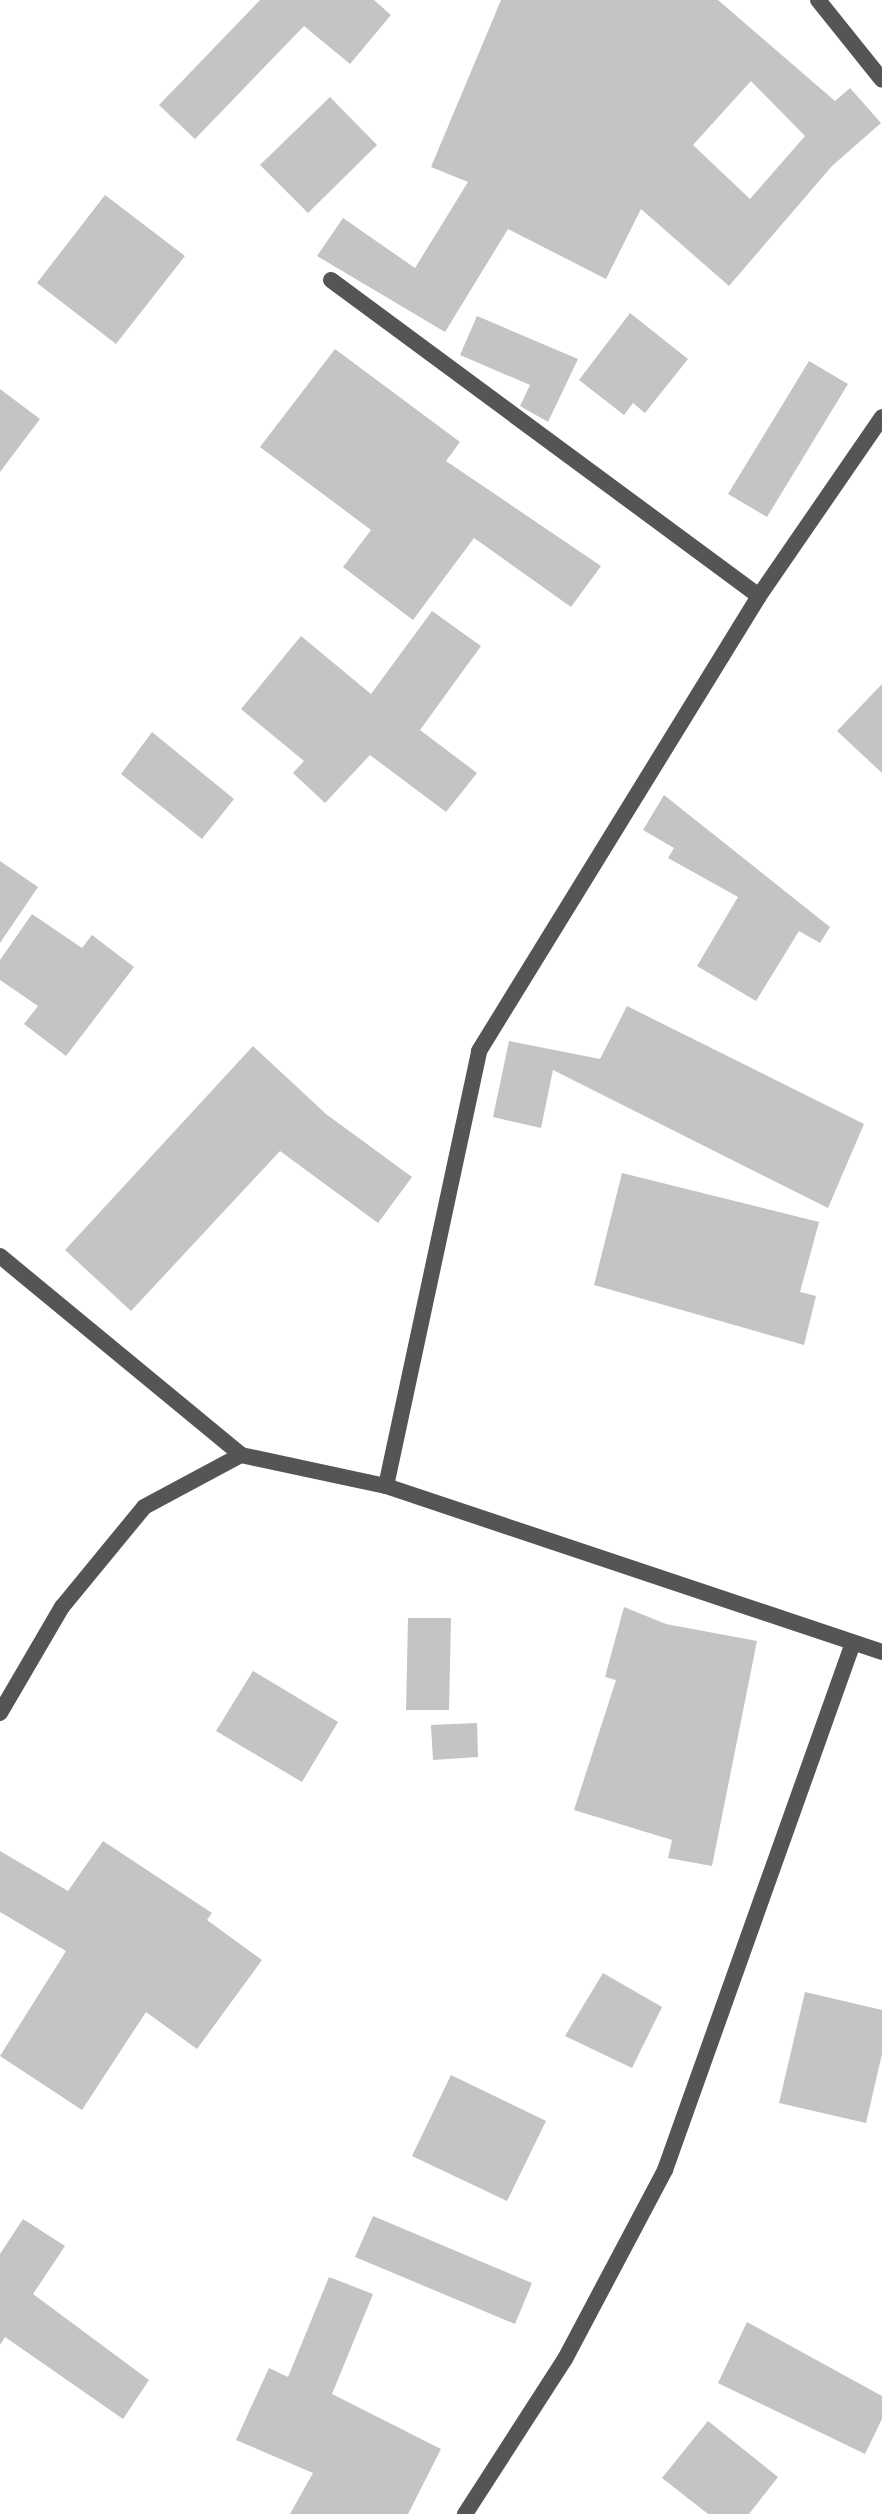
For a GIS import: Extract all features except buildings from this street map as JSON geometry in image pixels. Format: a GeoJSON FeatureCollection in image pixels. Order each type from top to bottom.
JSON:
{"type":"FeatureCollection","features":[{"type":"Feature","properties":{"kind":"street"},"geometry":{"type":"LineString","coordinates":[[818,0],[882,80]]}},
{"type":"Feature","properties":{"kind":"street"},"geometry":{"type":"LineString","coordinates":[[331,280],[759,596]]}},
{"type":"Feature","properties":{"kind":"street"},"geometry":{"type":"LineString","coordinates":[[386,1486],[479,1051],[759,596],[882,417]]}},
{"type":"Feature","properties":{"kind":"street"},"geometry":{"type":"LineString","coordinates":[[0,1256],[241,1455],[386,1486],[882,1652]]}},
{"type":"Feature","properties":{"kind":"street"},"geometry":{"type":"LineString","coordinates":[[0,1713],[62,1607],[144,1507],[241,1455]]}},
{"type":"Feature","properties":{"kind":"street"},"geometry":{"type":"LineString","coordinates":[[465,2514],[565,2359],[665,2170],[853,1643]]}}]}
